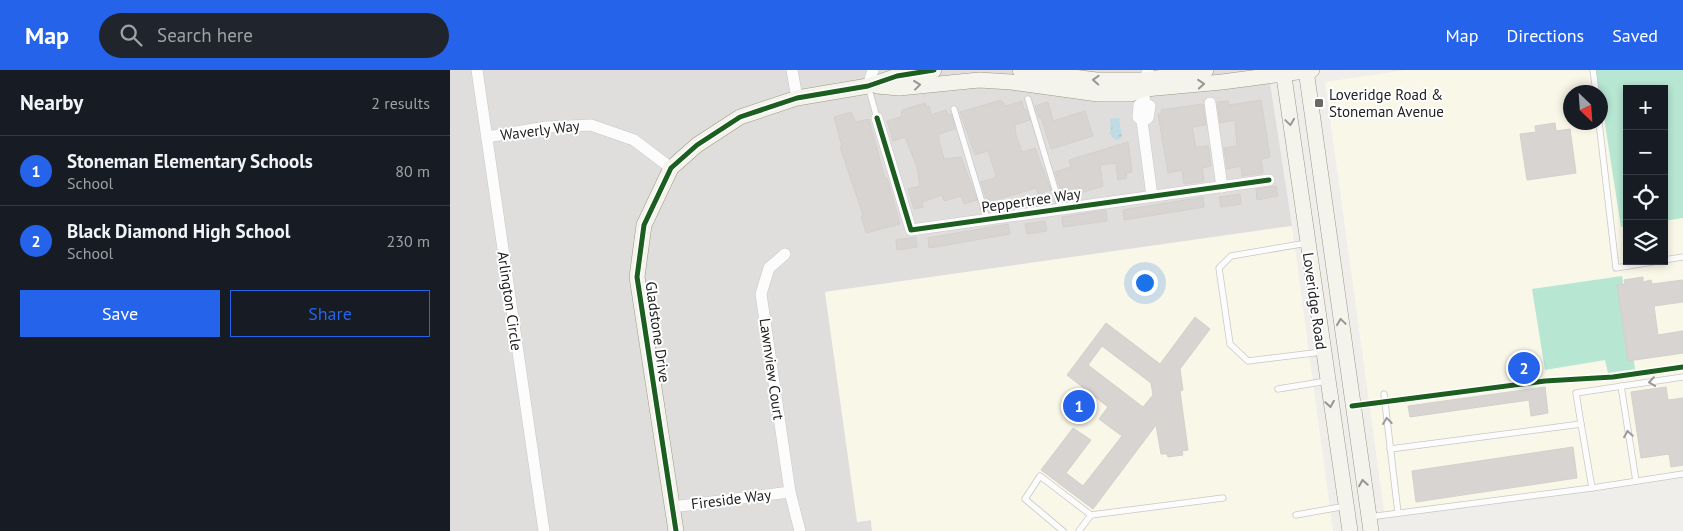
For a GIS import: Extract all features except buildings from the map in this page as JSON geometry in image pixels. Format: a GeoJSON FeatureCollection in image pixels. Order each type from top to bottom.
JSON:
{"type":"FeatureCollection","features":[{"type":"Feature","properties":{"kind":"street","name":"Arlington Circle"},"geometry":{"type":"LineString","coordinates":[[477,70],[544,531]]}},
{"type":"Feature","properties":{"kind":"street"},"geometry":{"type":"LineString","coordinates":[[792,70],[797,98]]}},
{"type":"Feature","properties":{"kind":"street"},"geometry":{"type":"LineString","coordinates":[[868,86],[873,70]]}},
{"type":"Feature","properties":{"kind":"street"},"geometry":{"type":"LineString","coordinates":[[868,86],[897,76],[934,70]]}},
{"type":"Feature","properties":{"kind":"street"},"geometry":{"type":"LineString","coordinates":[[1020,70],[1145,85],[1308,70]]}},
{"type":"Feature","properties":{"kind":"street"},"geometry":{"type":"LineString","coordinates":[[868,86],[899,88],[979,80],[1011,82],[1098,94],[1131,94],[1145,85],[1206,70]]}},
{"type":"Feature","properties":{"kind":"street","name":"Loveridge Road"},"geometry":{"type":"LineString","coordinates":[[1308,70],[1369,524]]}},
{"type":"Feature","properties":{"kind":"street","name":"Loveridge Road"},"geometry":{"type":"LineString","coordinates":[[1283,72],[1306,243],[1350,531]]}},
{"type":"Feature","properties":{"kind":"street"},"geometry":{"type":"LineString","coordinates":[[1145,85],[1139,105],[1138,117],[1142,121],[1152,196]]}},
{"type":"Feature","properties":{"kind":"street","name":"Gladstone Drive"},"geometry":{"type":"LineString","coordinates":[[676,531],[637,277],[644,225],[671,168],[697,145],[740,117],[797,98],[868,86]]}},
{"type":"Feature","properties":{"kind":"street"},"geometry":{"type":"LineString","coordinates":[[1210,103],[1222,187]]}},
{"type":"Feature","properties":{"kind":"street","name":"Peppertree Way"},"geometry":{"type":"LineString","coordinates":[[878,118],[911,230],[1269,180]]}},
{"type":"Feature","properties":{"kind":"street","name":"Waverly Way"},"geometry":{"type":"LineString","coordinates":[[486,137],[546,127],[591,125],[634,140],[671,168]]}},
{"type":"Feature","properties":{"kind":"street","name":"Lawnview Court"},"geometry":{"type":"LineString","coordinates":[[785,254],[769,268],[761,294],[790,492],[800,531]]}},
{"type":"Feature","properties":{"kind":"street","name":"Fireside Way"},"geometry":{"type":"LineString","coordinates":[[672,507],[790,492]]}},
{"type":"Feature","properties":{"kind":"lane"},"geometry":{"type":"LineString","coordinates":[[1593,70],[1595,85]]}},
{"type":"Feature","properties":{"kind":"lane","name":"Peppertree Way"},"geometry":{"type":"LineString","coordinates":[[868,86],[878,118]]}},
{"type":"Feature","properties":{"kind":"lane"},"geometry":{"type":"LineString","coordinates":[[1028,99],[1061,208]]}},
{"type":"Feature","properties":{"kind":"lane"},"geometry":{"type":"LineString","coordinates":[[954,109],[987,220]]}},
{"type":"Feature","properties":{"kind":"lane"},"geometry":{"type":"LineString","coordinates":[[1600,130],[1616,268],[1634,265]]}},
{"type":"Feature","properties":{"kind":"lane"},"geometry":{"type":"LineString","coordinates":[[1306,243],[1231,256],[1219,268],[1230,344],[1248,361],[1322,352]]}},
{"type":"Feature","properties":{"kind":"lane"},"geometry":{"type":"LineString","coordinates":[[1668,260],[1683,258]]}},
{"type":"Feature","properties":{"kind":"lane"},"geometry":{"type":"LineString","coordinates":[[1592,488],[1576,393],[1683,378]]}},
{"type":"Feature","properties":{"kind":"lane"},"geometry":{"type":"LineString","coordinates":[[1278,389],[1327,381]]}},
{"type":"Feature","properties":{"kind":"lane"},"geometry":{"type":"LineString","coordinates":[[1621,386],[1636,481]]}},
{"type":"Feature","properties":{"kind":"lane"},"geometry":{"type":"LineString","coordinates":[[1384,394],[1398,513]]}},
{"type":"Feature","properties":{"kind":"lane"},"geometry":{"type":"LineString","coordinates":[[1390,449],[1581,424]]}},
{"type":"Feature","properties":{"kind":"lane"},"geometry":{"type":"LineString","coordinates":[[1369,524],[1398,513],[1592,488],[1683,474]]}},
{"type":"Feature","properties":{"kind":"lane"},"geometry":{"type":"LineString","coordinates":[[1063,531],[1025,499],[1040,476],[1091,515],[1223,498]]}},
{"type":"Feature","properties":{"kind":"lane"},"geometry":{"type":"LineString","coordinates":[[1296,515],[1346,506]]}},
{"type":"Feature","properties":{"kind":"lane"},"geometry":{"type":"LineString","coordinates":[[1079,531],[1091,515]]}},
{"type":"Feature","properties":{"kind":"shaded area"},"geometry":{"type":"Polygon","coordinates":[[[450,70],[1268,70],[1292,226],[825,292],[858,522],[871,520],[872,531],[450,531],[450,70]]]}},
{"type":"Feature","properties":{"kind":"shaded area"},"geometry":{"type":"Polygon","coordinates":[[[1406,70],[1683,70],[1683,474],[1385,518],[1325,82],[1406,70]]]}},
{"type":"Feature","properties":{"kind":"shaded area"},"geometry":{"type":"Polygon","coordinates":[[[1292,226],[1333,531],[872,531],[871,520],[857,522],[825,292],[1292,226]]]}},
{"type":"Feature","properties":{"kind":"green space"},"geometry":{"type":"Polygon","coordinates":[[[1595,70],[1683,70],[1683,218],[1668,220],[1668,85],[1623,85],[1623,227],[1621,227],[1606,130],[1608,130],[1608,85],[1598,85],[1595,70]]]}},
{"type":"Feature","properties":{"kind":"green space"},"geometry":{"type":"Polygon","coordinates":[[[1622,276],[1635,369],[1608,373],[1605,360],[1545,370],[1532,289],[1622,276]]]}},
{"type":"Feature","properties":{"kind":"water"},"geometry":{"type":"Polygon","coordinates":[[[1119,118],[1122,137],[1118,140],[1113,138],[1109,132],[1111,130],[1110,119],[1119,118]]]}},
{"type":"Feature","properties":{"kind":"cycle path"},"geometry":{"type":"LineString","coordinates":[[676,531],[637,277],[644,225],[671,168],[697,145],[740,117],[797,98],[868,86],[897,76],[934,70]]}},
{"type":"Feature","properties":{"kind":"cycle path"},"geometry":{"type":"LineString","coordinates":[[877,118],[911,230],[1269,180]]}},
{"type":"Feature","properties":{"kind":"cycle path"},"geometry":{"type":"LineString","coordinates":[[1352,406],[1545,381],[1613,377],[1683,367]]}},
{"type":"Feature","properties":{"kind":"place","name":"Loveridge Road & Stoneman Avenue"},"geometry":{"type":"Point","coordinates":[1319,103]}},
{"type":"Feature","properties":{"kind":"place","name":"Black Diamond High School"},"geometry":{"type":"Point","coordinates":[1524,368]}},
{"type":"Feature","properties":{"kind":"place","name":"Stoneman Elementary Schools"},"geometry":{"type":"Point","coordinates":[1079,406]}}]}
